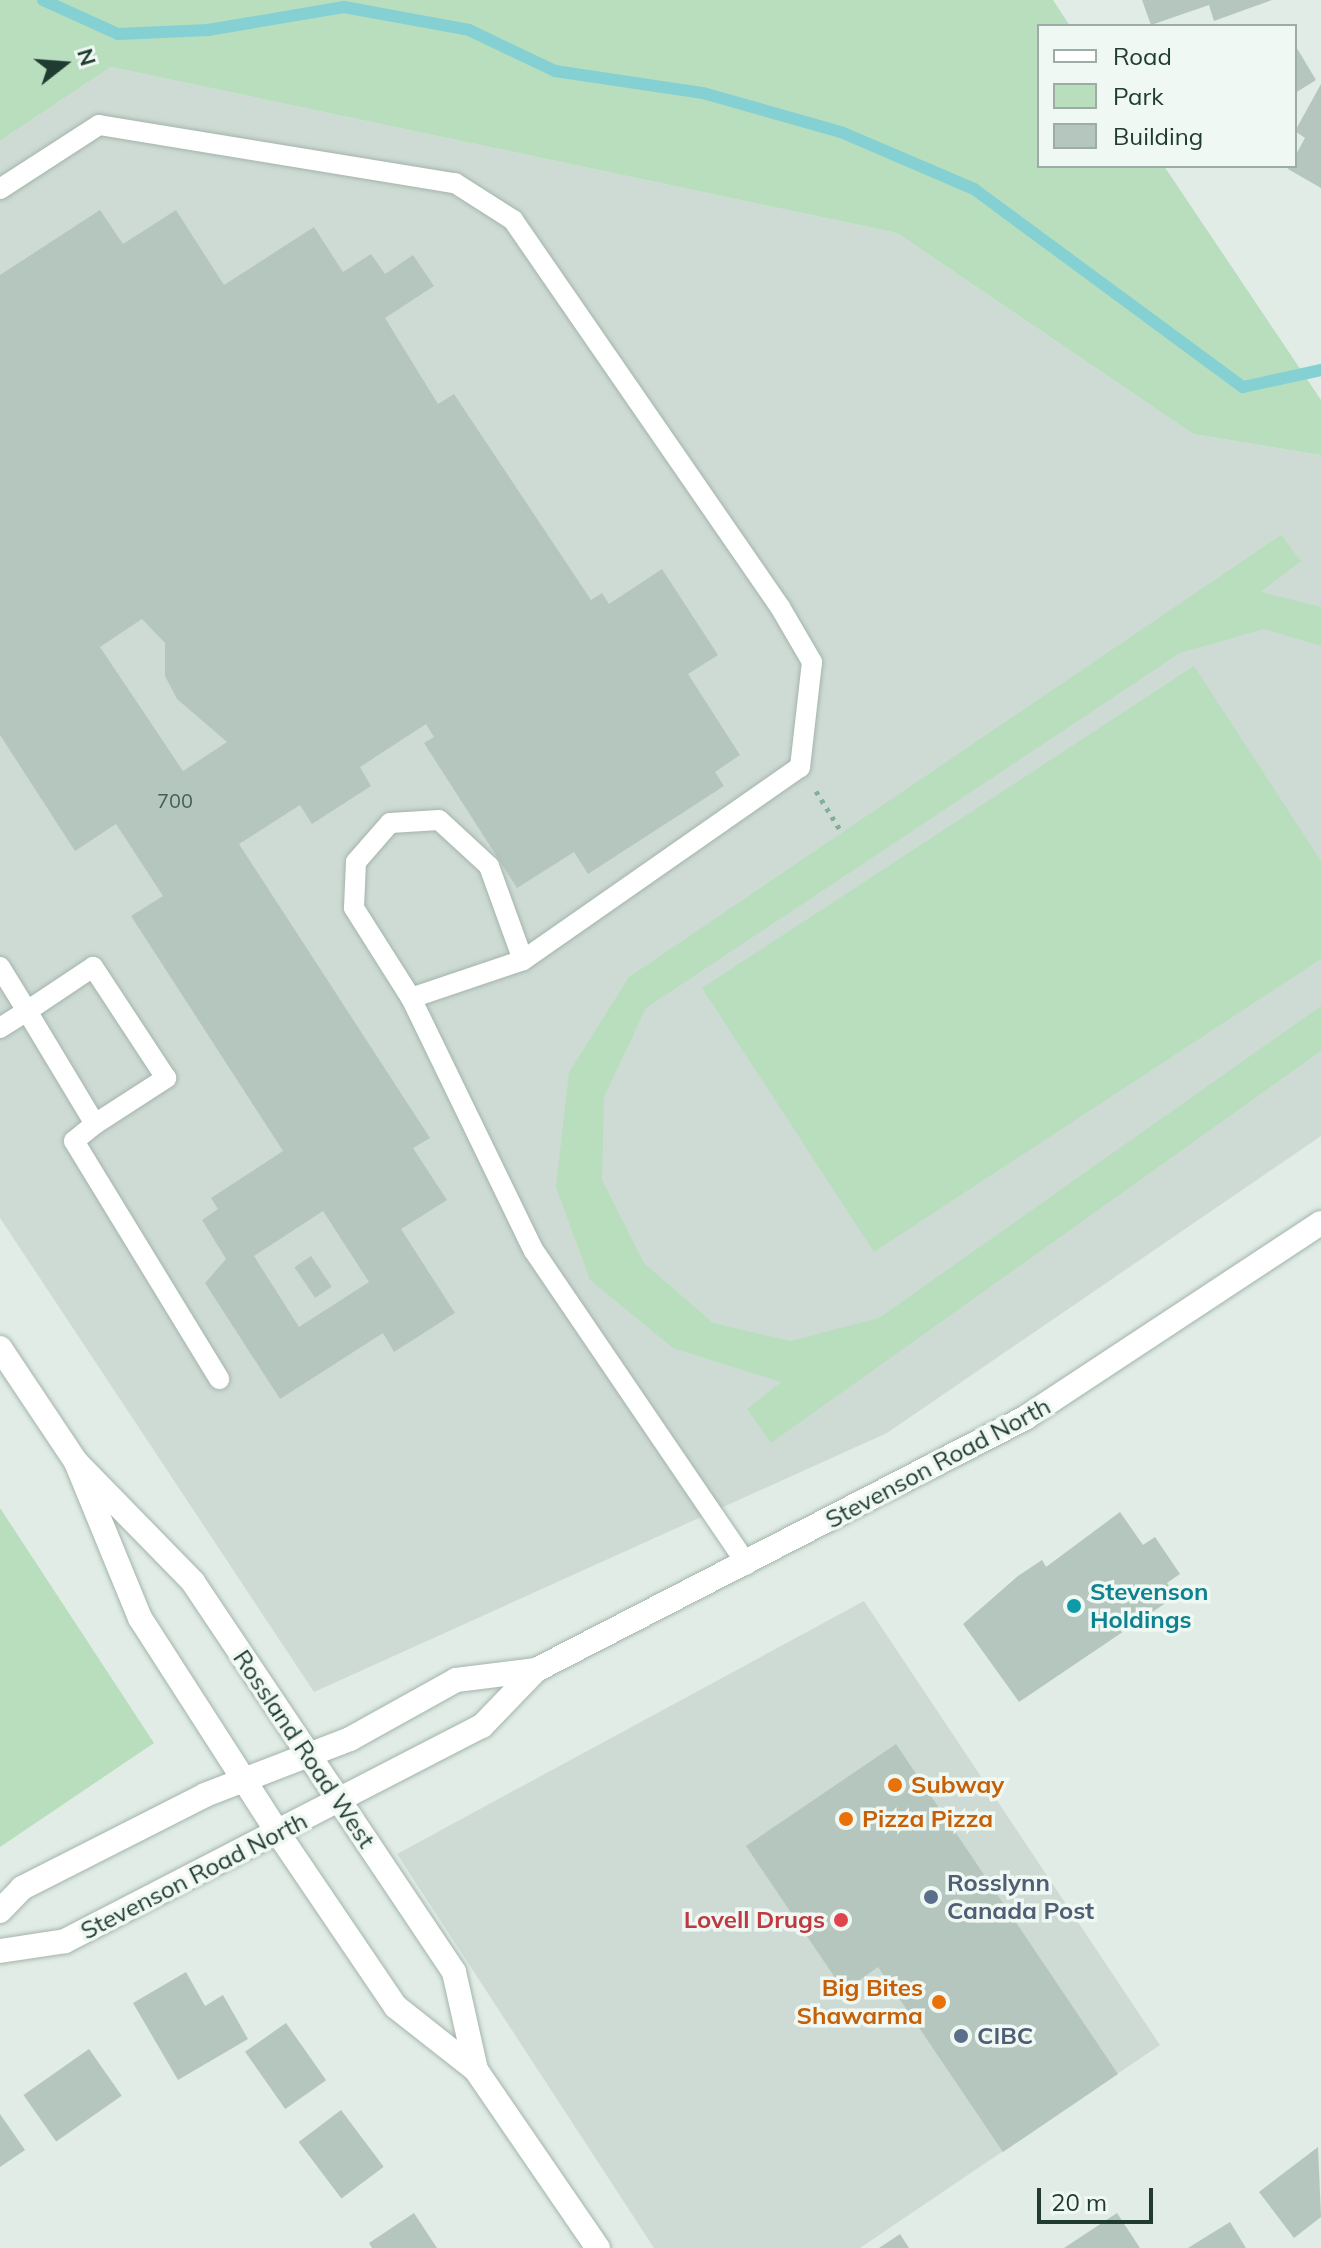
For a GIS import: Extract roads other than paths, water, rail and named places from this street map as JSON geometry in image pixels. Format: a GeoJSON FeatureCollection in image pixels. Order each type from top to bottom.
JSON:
{"type":"FeatureCollection","features":[{"type":"Feature","properties":{"kind":"main road","name":"Stevenson Road North"},"geometry":{"type":"LineString","coordinates":[[0,1911],[22,1888],[245,1781],[310,1756],[456,1680],[536,1670],[747,1565],[1025,1418],[1321,1223]]}},
{"type":"Feature","properties":{"kind":"main road","name":"Rossland Road West"},"geometry":{"type":"LineString","coordinates":[[0,1348],[76,1462],[193,1582],[454,1972],[476,2070]]}},
{"type":"Feature","properties":{"kind":"main road","name":"Rossland Road West"},"geometry":{"type":"LineString","coordinates":[[76,1462],[140,1618],[278,1833],[396,2007],[476,2070],[598,2248]]}},
{"type":"Feature","properties":{"kind":"main road","name":"Stevenson Road North"},"geometry":{"type":"LineString","coordinates":[[0,1951],[65,1941],[340,1803],[482,1726],[536,1670]]}},
{"type":"Feature","properties":{"kind":"lane"},"geometry":{"type":"LineString","coordinates":[[0,189],[99,125],[455,183],[513,220],[780,607],[812,662],[800,767],[523,960],[411,998]]}},
{"type":"Feature","properties":{"kind":"lane"},"geometry":{"type":"LineString","coordinates":[[523,960],[489,866],[439,820],[390,823],[356,862],[354,908],[411,998],[534,1251],[747,1565]]}},
{"type":"Feature","properties":{"kind":"lane"},"geometry":{"type":"LineString","coordinates":[[0,967],[95,1124]]}},
{"type":"Feature","properties":{"kind":"lane"},"geometry":{"type":"LineString","coordinates":[[0,1028],[93,967],[166,1078],[74,1141],[219,1379]]}},
{"type":"Feature","properties":{"kind":"waterway"},"geometry":{"type":"LineString","coordinates":[[43,0],[118,34],[208,30],[344,7],[469,30],[555,71],[703,93],[841,132],[974,189],[1243,387],[1321,370]]}},
{"type":"Feature","properties":{"kind":"place","name":"Stevenson Holdings"},"geometry":{"type":"Point","coordinates":[1074,1606]}},
{"type":"Feature","properties":{"kind":"place","name":"Subway"},"geometry":{"type":"Point","coordinates":[895,1785]}},
{"type":"Feature","properties":{"kind":"place","name":"Pizza Pizza"},"geometry":{"type":"Point","coordinates":[846,1819]}},
{"type":"Feature","properties":{"kind":"place","name":"Rosslynn Canada Post"},"geometry":{"type":"Point","coordinates":[931,1897]}},
{"type":"Feature","properties":{"kind":"place","name":"Lovell Drugs"},"geometry":{"type":"Point","coordinates":[841,1920]}},
{"type":"Feature","properties":{"kind":"place","name":"Big Bites Shawarma"},"geometry":{"type":"Point","coordinates":[939,2002]}},
{"type":"Feature","properties":{"kind":"place","name":"CIBC"},"geometry":{"type":"Point","coordinates":[961,2036]}}]}
